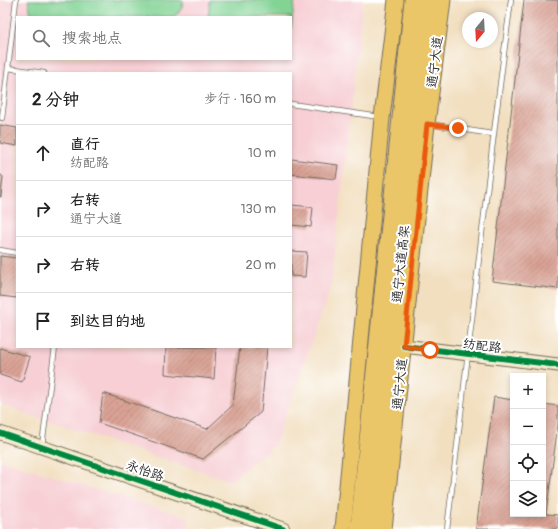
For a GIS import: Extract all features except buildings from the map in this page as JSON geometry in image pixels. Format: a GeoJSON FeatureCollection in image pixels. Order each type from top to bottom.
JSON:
{"type":"FeatureCollection","features":[{"type":"Feature","properties":{"kind":"highway"},"geometry":{"type":"LineString","coordinates":[[406,60],[407,0]]}},
{"type":"Feature","properties":{"kind":"highway","name":"通宁大道高架"},"geometry":{"type":"LineString","coordinates":[[359,529],[413,0]]}},
{"type":"Feature","properties":{"kind":"highway","name":"通宁大道高架"},"geometry":{"type":"LineString","coordinates":[[374,529],[428,0]]}},
{"type":"Feature","properties":{"kind":"highway"},"geometry":{"type":"LineString","coordinates":[[417,98],[438,0]]}},
{"type":"Feature","properties":{"kind":"main road"},"geometry":{"type":"LineString","coordinates":[[343,529],[382,118],[396,0]]}},
{"type":"Feature","properties":{"kind":"main road","name":"通宁大道"},"geometry":{"type":"LineString","coordinates":[[384,529],[427,124],[443,0]]}},
{"type":"Feature","properties":{"kind":"street","name":"纺配路"},"geometry":{"type":"LineString","coordinates":[[404,346],[558,365]]}},
{"type":"Feature","properties":{"kind":"street","name":"永怡路"},"geometry":{"type":"LineString","coordinates":[[0,433],[283,529]]}},
{"type":"Feature","properties":{"kind":"lane"},"geometry":{"type":"LineString","coordinates":[[2,118],[16,0]]}},
{"type":"Feature","properties":{"kind":"lane"},"geometry":{"type":"LineString","coordinates":[[447,529],[469,355],[492,134],[511,0]]}},
{"type":"Feature","properties":{"kind":"lane"},"geometry":{"type":"LineString","coordinates":[[8,68],[37,72]]}},
{"type":"Feature","properties":{"kind":"lane"},"geometry":{"type":"LineString","coordinates":[[292,104],[382,118]]}},
{"type":"Feature","properties":{"kind":"lane"},"geometry":{"type":"LineString","coordinates":[[427,124],[492,134]]}},
{"type":"Feature","properties":{"kind":"lane"},"geometry":{"type":"LineString","coordinates":[[0,250],[16,253]]}},
{"type":"Feature","properties":{"kind":"lane"},"geometry":{"type":"LineString","coordinates":[[42,447],[55,348]]}},
{"type":"Feature","properties":{"kind":"shaded area"},"geometry":{"type":"Polygon","coordinates":[[[0,0],[363,0],[331,287],[275,445],[230,481],[0,405],[0,0]]]}},
{"type":"Feature","properties":{"kind":"shaded area"},"geometry":{"type":"Polygon","coordinates":[[[0,460],[188,517],[190,529],[0,529],[0,460]]]}},
{"type":"Feature","properties":{"kind":"green space"},"geometry":{"type":"Polygon","coordinates":[[[28,0],[183,0],[182,8],[175,16],[32,16],[28,0]]]}},
{"type":"Feature","properties":{"kind":"green space"},"geometry":{"type":"Polygon","coordinates":[[[210,0],[295,0],[292,22],[292,16],[208,16],[210,0]]]}},
{"type":"Feature","properties":{"kind":"cycle path"},"geometry":{"type":"LineString","coordinates":[[404,346],[558,365]]}},
{"type":"Feature","properties":{"kind":"cycle path"},"geometry":{"type":"LineString","coordinates":[[0,433],[283,529]]}},
{"type":"Feature","properties":{"kind":"route"},"geometry":{"type":"LineString","coordinates":[[430,350],[404,346],[427,124],[458,128]]}}]}
